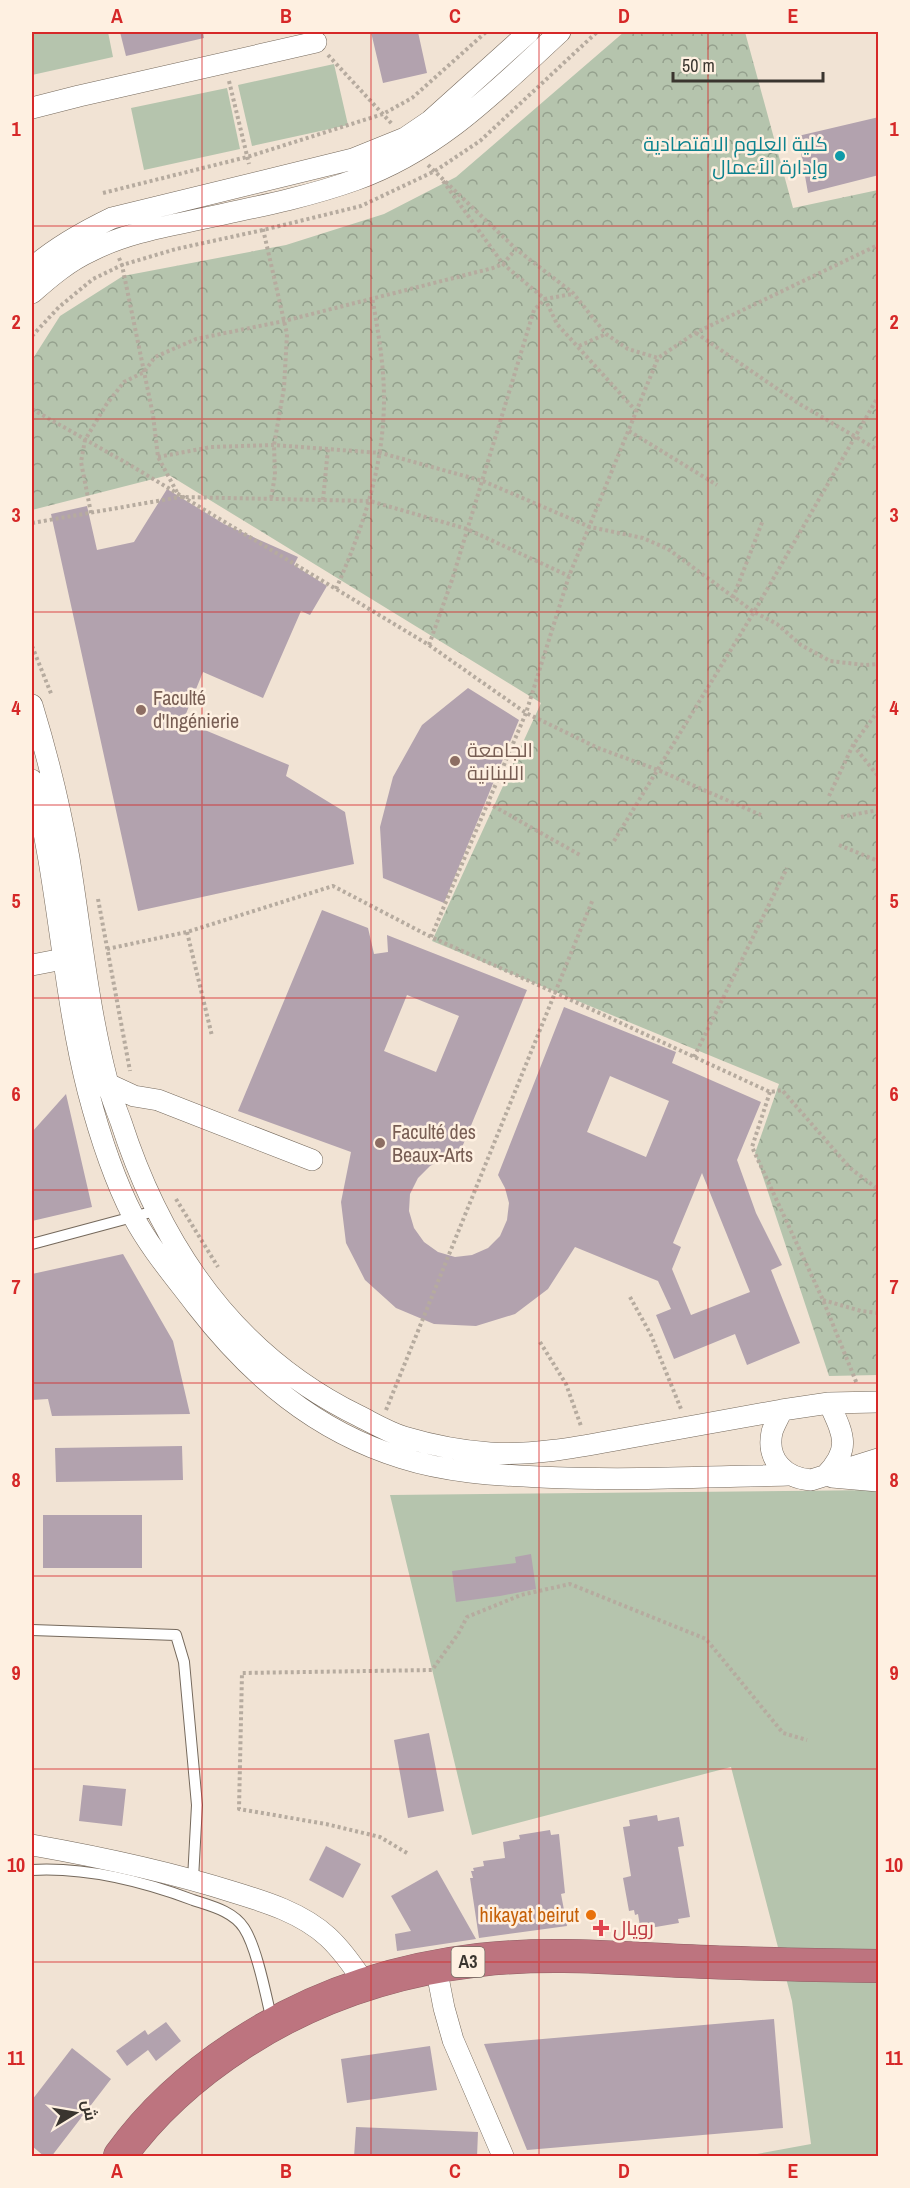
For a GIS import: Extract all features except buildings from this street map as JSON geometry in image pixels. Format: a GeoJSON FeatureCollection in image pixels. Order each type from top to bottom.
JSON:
{"type":"FeatureCollection","features":[{"type":"Feature","properties":{"kind":"highway","name":"A3"},"geometry":{"type":"LineString","coordinates":[[120,2157],[138,2131],[160,2107],[224,2055],[298,2010],[389,1976],[480,1960],[579,1957],[879,1966]]}},
{"type":"Feature","properties":{"kind":"street"},"geometry":{"type":"LineString","coordinates":[[32,268],[49,252],[112,218],[409,145],[430,121],[530,32]]}},
{"type":"Feature","properties":{"kind":"street"},"geometry":{"type":"LineString","coordinates":[[32,293],[61,269],[89,251],[112,241],[356,180],[409,145],[461,122],[560,32]]}},
{"type":"Feature","properties":{"kind":"street"},"geometry":{"type":"LineString","coordinates":[[32,108],[316,42]]}},
{"type":"Feature","properties":{"kind":"street"},"geometry":{"type":"LineString","coordinates":[[32,705],[68,855],[73,957],[114,1170],[134,1216],[160,1259],[222,1338],[257,1375],[321,1422],[365,1445],[403,1459],[481,1474],[589,1480],[788,1475],[811,1480],[879,1459]]}},
{"type":"Feature","properties":{"kind":"street"},"geometry":{"type":"LineString","coordinates":[[32,780],[58,915],[73,957]]}},
{"type":"Feature","properties":{"kind":"street"},"geometry":{"type":"LineString","coordinates":[[32,965],[73,957]]}},
{"type":"Feature","properties":{"kind":"street"},"geometry":{"type":"LineString","coordinates":[[98,1087],[158,1100],[312,1160]]}},
{"type":"Feature","properties":{"kind":"street"},"geometry":{"type":"LineString","coordinates":[[98,1087],[155,1211],[209,1294],[236,1327],[263,1353],[304,1385],[334,1404],[402,1437],[456,1449],[490,1453],[525,1453],[589,1445],[829,1403],[879,1402]]}},
{"type":"Feature","properties":{"kind":"street"},"geometry":{"type":"LineString","coordinates":[[824,1476],[839,1462],[844,1444],[840,1426],[829,1403]]}},
{"type":"Feature","properties":{"kind":"street"},"geometry":{"type":"LineString","coordinates":[[782,1410],[772,1432],[771,1448],[777,1463],[788,1475]]}},
{"type":"Feature","properties":{"kind":"street"},"geometry":{"type":"LineString","coordinates":[[824,1476],[879,1480]]}},
{"type":"Feature","properties":{"kind":"street"},"geometry":{"type":"LineString","coordinates":[[32,1845],[146,1867],[193,1879],[295,1915],[327,1936],[346,1957],[365,1984]]}},
{"type":"Feature","properties":{"kind":"street"},"geometry":{"type":"LineString","coordinates":[[436,1967],[453,2040],[503,2157]]}},
{"type":"Feature","properties":{"kind":"lane"},"geometry":{"type":"LineString","coordinates":[[32,1244],[155,1211]]}},
{"type":"Feature","properties":{"kind":"lane"},"geometry":{"type":"LineString","coordinates":[[32,1630],[176,1635],[184,1662],[197,1804],[193,1879]]}},
{"type":"Feature","properties":{"kind":"lane"},"geometry":{"type":"LineString","coordinates":[[32,1870],[53,1869],[118,1877],[168,1890],[219,1909],[233,1917],[244,1927],[250,1940],[273,2024]]}},
{"type":"Feature","properties":{"kind":"path"},"geometry":{"type":"LineString","coordinates":[[103,193],[247,157],[383,114],[412,98],[486,32]]}},
{"type":"Feature","properties":{"kind":"path"},"geometry":{"type":"LineString","coordinates":[[316,42],[409,145],[516,249],[573,294],[606,334],[628,349],[658,358]]}},
{"type":"Feature","properties":{"kind":"path"},"geometry":{"type":"LineString","coordinates":[[435,171],[503,264],[545,299],[557,324],[637,412]]}},
{"type":"Feature","properties":{"kind":"path"},"geometry":{"type":"LineString","coordinates":[[112,241],[122,265],[153,415],[158,457],[180,497]]}},
{"type":"Feature","properties":{"kind":"path"},"geometry":{"type":"LineString","coordinates":[[431,937],[526,713],[569,576],[658,358],[695,333],[879,245]]}},
{"type":"Feature","properties":{"kind":"path"},"geometry":{"type":"LineString","coordinates":[[91,513],[81,462],[84,440],[124,382],[144,372],[154,357],[196,339],[284,321],[503,264],[516,249]]}},
{"type":"Feature","properties":{"kind":"path"},"geometry":{"type":"LineString","coordinates":[[429,645],[452,580],[534,310],[545,299],[573,294]]}},
{"type":"Feature","properties":{"kind":"path"},"geometry":{"type":"LineString","coordinates":[[336,590],[359,536],[381,453],[384,398],[379,339],[372,297]]}},
{"type":"Feature","properties":{"kind":"path"},"geometry":{"type":"LineString","coordinates":[[272,499],[275,475],[274,445],[284,388],[286,359],[287,333],[284,321]]}},
{"type":"Feature","properties":{"kind":"path"},"geometry":{"type":"LineString","coordinates":[[695,333],[798,403],[879,450]]}},
{"type":"Feature","properties":{"kind":"path"},"geometry":{"type":"LineString","coordinates":[[579,346],[606,334]]}},
{"type":"Feature","properties":{"kind":"path"},"geometry":{"type":"LineString","coordinates":[[614,841],[754,612],[879,397]]}},
{"type":"Feature","properties":{"kind":"path"},"geometry":{"type":"LineString","coordinates":[[32,409],[130,465],[429,645],[526,713],[598,748],[658,770],[761,815]]}},
{"type":"Feature","properties":{"kind":"path"},"geometry":{"type":"LineString","coordinates":[[629,431],[717,485]]}},
{"type":"Feature","properties":{"kind":"path"},"geometry":{"type":"LineString","coordinates":[[158,457],[211,447],[274,445],[381,453],[483,481],[590,526],[643,538],[668,549],[754,612],[777,624],[801,645],[830,661],[879,663]]}},
{"type":"Feature","properties":{"kind":"path"},"geometry":{"type":"LineString","coordinates":[[323,500],[328,449]]}},
{"type":"Feature","properties":{"kind":"path"},"geometry":{"type":"LineString","coordinates":[[32,523],[180,497],[370,501],[467,529],[569,576]]}},
{"type":"Feature","properties":{"kind":"path"},"geometry":{"type":"LineString","coordinates":[[733,597],[763,520]]}},
{"type":"Feature","properties":{"kind":"path"},"geometry":{"type":"LineString","coordinates":[[32,646],[55,707]]}},
{"type":"Feature","properties":{"kind":"path"},"geometry":{"type":"LineString","coordinates":[[829,796],[853,745],[879,711]]}},
{"type":"Feature","properties":{"kind":"path"},"geometry":{"type":"LineString","coordinates":[[853,745],[879,776]]}},
{"type":"Feature","properties":{"kind":"path"},"geometry":{"type":"LineString","coordinates":[[488,802],[580,855]]}},
{"type":"Feature","properties":{"kind":"path"},"geometry":{"type":"LineString","coordinates":[[842,817],[879,810]]}},
{"type":"Feature","properties":{"kind":"path"},"geometry":{"type":"LineString","coordinates":[[839,845],[879,861]]}},
{"type":"Feature","properties":{"kind":"path"},"geometry":{"type":"LineString","coordinates":[[694,1057],[787,868]]}},
{"type":"Feature","properties":{"kind":"path"},"geometry":{"type":"LineString","coordinates":[[73,957],[187,932],[333,886],[431,937],[770,1092],[782,1090],[850,1168],[875,1187],[879,1187]]}},
{"type":"Feature","properties":{"kind":"path"},"geometry":{"type":"LineString","coordinates":[[96,891],[134,1096]]}},
{"type":"Feature","properties":{"kind":"path"},"geometry":{"type":"LineString","coordinates":[[386,1411],[593,899]]}},
{"type":"Feature","properties":{"kind":"path"},"geometry":{"type":"LineString","coordinates":[[187,932],[212,1036]]}},
{"type":"Feature","properties":{"kind":"path"},"geometry":{"type":"LineString","coordinates":[[770,1092],[752,1147],[823,1300],[860,1389]]}},
{"type":"Feature","properties":{"kind":"path"},"geometry":{"type":"LineString","coordinates":[[175,1198],[222,1274]]}},
{"type":"Feature","properties":{"kind":"path"},"geometry":{"type":"LineString","coordinates":[[630,1297],[651,1335],[684,1419]]}},
{"type":"Feature","properties":{"kind":"path"},"geometry":{"type":"LineString","coordinates":[[823,1300],[861,1311],[879,1313]]}},
{"type":"Feature","properties":{"kind":"path"},"geometry":{"type":"LineString","coordinates":[[540,1342],[566,1384],[581,1426]]}},
{"type":"Feature","properties":{"kind":"path"},"geometry":{"type":"LineString","coordinates":[[376,1407],[397,1415]]}},
{"type":"Feature","properties":{"kind":"path"},"geometry":{"type":"LineString","coordinates":[[570,1428],[591,1425]]}},
{"type":"Feature","properties":{"kind":"path"},"geometry":{"type":"LineString","coordinates":[[407,1853],[380,1837],[326,1824],[239,1809],[242,1673],[432,1670],[458,1634],[467,1617],[521,1595],[570,1584],[706,1638],[783,1733],[807,1740]]}},
{"type":"Feature","properties":{"kind":"green space"},"geometry":{"type":"Polygon","coordinates":[[[32,32],[108,32],[113,57],[32,75],[32,32]]]}},
{"type":"Feature","properties":{"kind":"green space"},"geometry":{"type":"Polygon","coordinates":[[[624,32],[745,32],[793,208],[878,190],[878,1375],[829,1376],[755,1153],[779,1084],[432,941],[541,703],[169,475],[32,510],[32,360],[60,316],[123,276],[286,245],[384,214],[456,177],[624,32]]]}},
{"type":"Feature","properties":{"kind":"green space"},"geometry":{"type":"Polygon","coordinates":[[[334,64],[348,125],[252,146],[238,85],[334,64]]]}},
{"type":"Feature","properties":{"kind":"green space"},"geometry":{"type":"Polygon","coordinates":[[[227,88],[240,149],[144,170],[131,108],[227,88]]]}},
{"type":"Feature","properties":{"kind":"green space"},"geometry":{"type":"Polygon","coordinates":[[[878,1490],[878,2156],[746,2156],[811,2144],[792,2001],[731,1767],[472,1835],[390,1495],[878,1490]]]}},
{"type":"Feature","properties":{"kind":"place","name":"كلية العلوم الاقتصادية وإدارة الأعمال"},"geometry":{"type":"Point","coordinates":[840,156]}},
{"type":"Feature","properties":{"kind":"place","name":"Faculté d'Ingénierie"},"geometry":{"type":"Point","coordinates":[141,710]}},
{"type":"Feature","properties":{"kind":"place","name":"الجامعة اللبنانية"},"geometry":{"type":"Point","coordinates":[455,761]}},
{"type":"Feature","properties":{"kind":"place","name":"Faculté des Beaux-Arts"},"geometry":{"type":"Point","coordinates":[380,1143]}},
{"type":"Feature","properties":{"kind":"place","name":"hikayat beirut"},"geometry":{"type":"Point","coordinates":[591,1915]}},
{"type":"Feature","properties":{"kind":"place","name":"رويال"},"geometry":{"type":"Point","coordinates":[601,1928]}}]}
